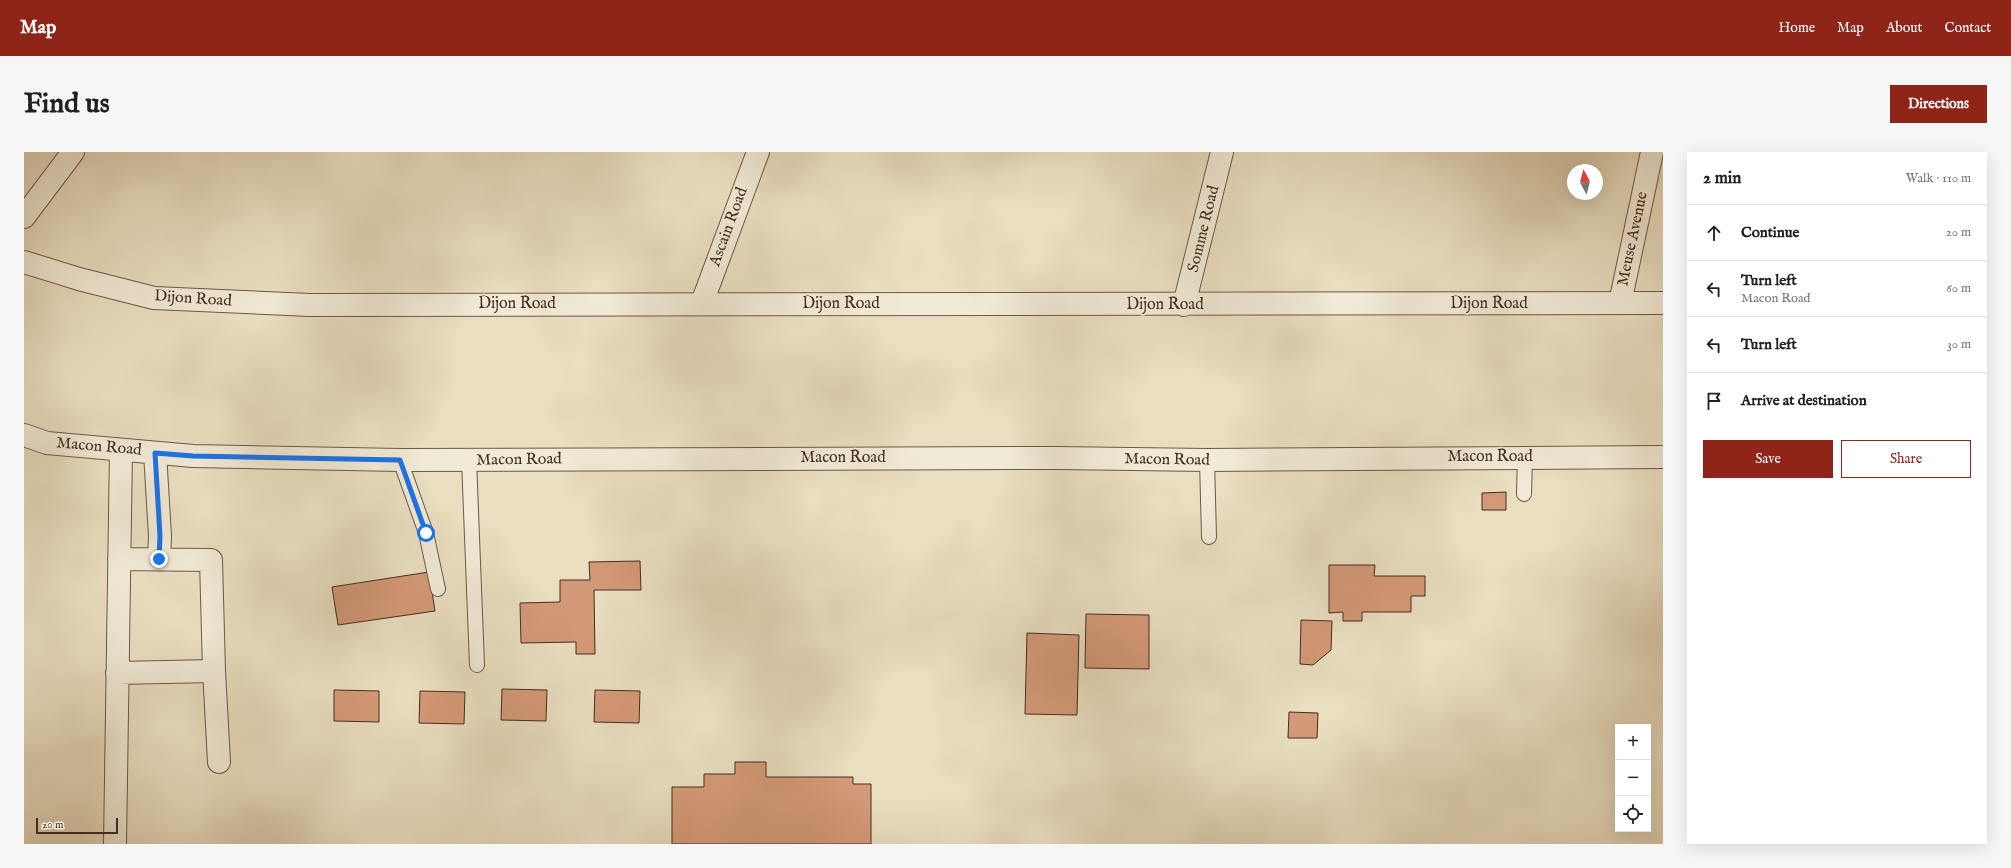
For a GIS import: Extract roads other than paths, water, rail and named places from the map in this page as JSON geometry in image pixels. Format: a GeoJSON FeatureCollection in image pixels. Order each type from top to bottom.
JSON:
{"type":"FeatureCollection","features":[{"type":"Feature","properties":{"kind":"street"},"geometry":{"type":"LineString","coordinates":[[24,218],[73,152]]}},
{"type":"Feature","properties":{"kind":"street","name":"Ascain Road"},"geometry":{"type":"LineString","coordinates":[[702,303],[758,152]]}},
{"type":"Feature","properties":{"kind":"street","name":"Somme Road"},"geometry":{"type":"LineString","coordinates":[[1184,305],[1222,152]]}},
{"type":"Feature","properties":{"kind":"street","name":"Meuse Avenue"},"geometry":{"type":"LineString","coordinates":[[1620,303],[1652,152]]}},
{"type":"Feature","properties":{"kind":"street","name":"Dijon Road"},"geometry":{"type":"LineString","coordinates":[[24,262],[79,279],[154,298],[310,305],[702,303],[1184,305],[1663,303]]}},
{"type":"Feature","properties":{"kind":"street","name":"Macon Road"},"geometry":{"type":"LineString","coordinates":[[24,434],[47,442],[193,456],[400,460],[1056,458],[1207,460],[1663,457]]}},
{"type":"Feature","properties":{"kind":"street"},"geometry":{"type":"LineString","coordinates":[[115,844],[121,450]]}},
{"type":"Feature","properties":{"kind":"street"},"geometry":{"type":"LineString","coordinates":[[155,453],[160,536],[159,559]]}},
{"type":"Feature","properties":{"kind":"street"},"geometry":{"type":"LineString","coordinates":[[120,559],[211,560],[214,671],[219,762]]}},
{"type":"Feature","properties":{"kind":"street"},"geometry":{"type":"LineString","coordinates":[[117,673],[214,671]]}},
{"type":"Feature","properties":{"kind":"lane"},"geometry":{"type":"LineString","coordinates":[[1524,494],[1525,457]]}},
{"type":"Feature","properties":{"kind":"lane"},"geometry":{"type":"LineString","coordinates":[[400,460],[426,533],[438,589]]}},
{"type":"Feature","properties":{"kind":"lane"},"geometry":{"type":"LineString","coordinates":[[469,460],[477,665]]}},
{"type":"Feature","properties":{"kind":"lane"},"geometry":{"type":"LineString","coordinates":[[1207,460],[1209,537]]}}]}
